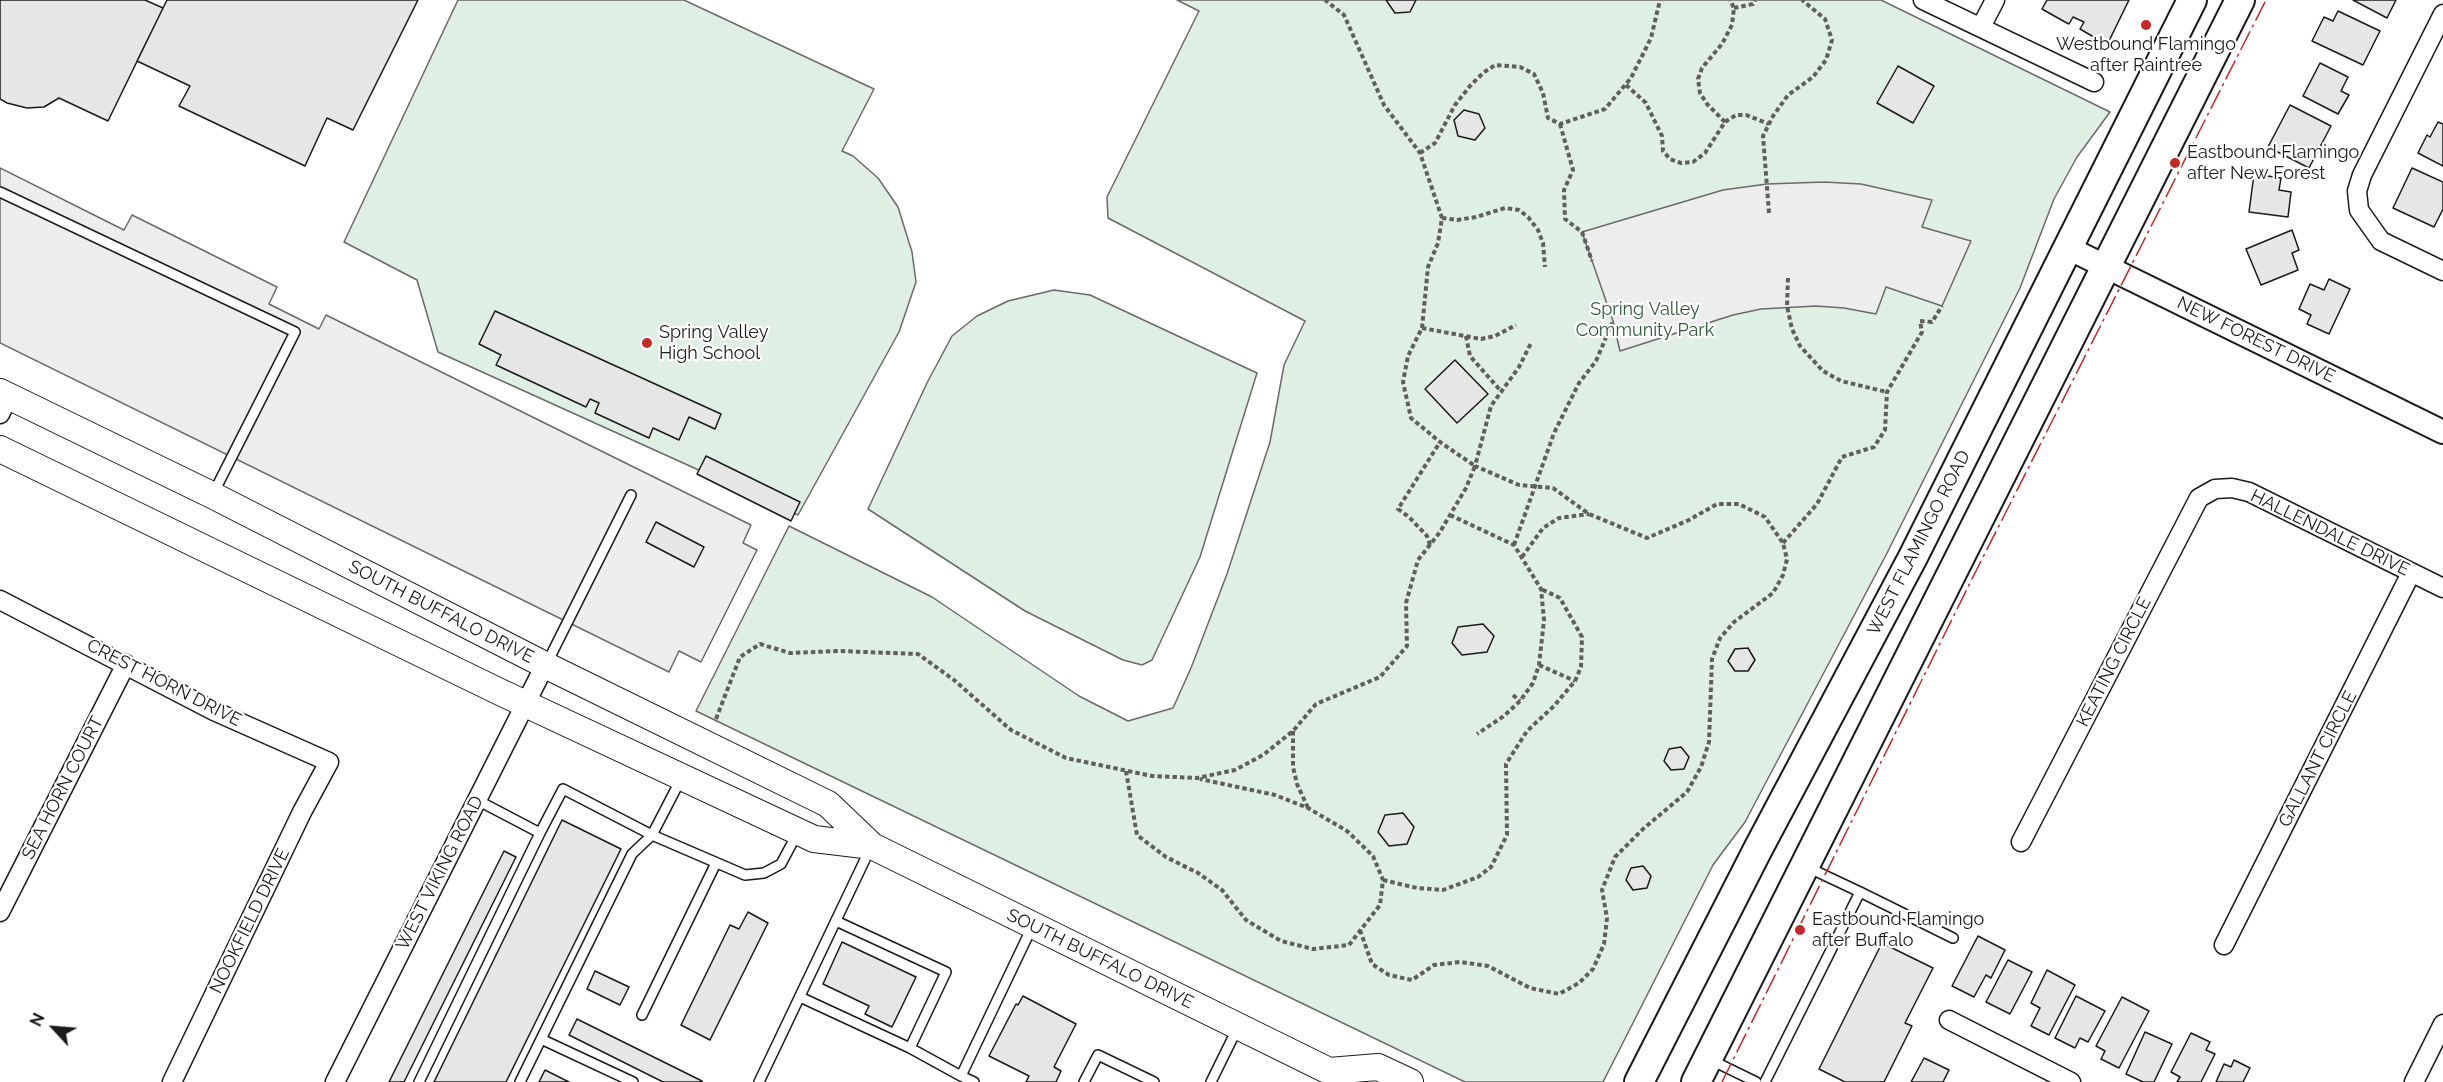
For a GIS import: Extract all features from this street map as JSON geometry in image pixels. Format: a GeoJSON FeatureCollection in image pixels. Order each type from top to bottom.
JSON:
{"type":"FeatureCollection","features":[{"type":"Feature","properties":{"kind":"main road","name":"WEST FLAMINGO ROAD"},"geometry":{"type":"LineString","coordinates":[[1639,1082],[1758,849],[1913,557],[2192,0]]}},
{"type":"Feature","properties":{"kind":"main road"},"geometry":{"type":"LineString","coordinates":[[1702,1070],[2240,0]]}},
{"type":"Feature","properties":{"kind":"main road","name":"SOUTH BUFFALO DRIVE"},"geometry":{"type":"LineString","coordinates":[[3,400],[212,495],[546,665],[828,804],[872,846],[1239,1026],[1333,1076],[1378,1067],[1410,1082]]}},
{"type":"Feature","properties":{"kind":"main road","name":"SOUTH BUFFALO DRIVE"},"geometry":{"type":"LineString","coordinates":[[0,449],[525,704],[814,839],[872,846]]}},
{"type":"Feature","properties":{"kind":"street"},"geometry":{"type":"LineString","coordinates":[[1923,0],[2094,82]]}},
{"type":"Feature","properties":{"kind":"street"},"geometry":{"type":"LineString","coordinates":[[1981,27],[1995,0]]}},
{"type":"Feature","properties":{"kind":"street"},"geometry":{"type":"LineString","coordinates":[[2443,14],[2362,175],[2357,191],[2359,210],[2381,241],[2443,271]]}},
{"type":"Feature","properties":{"kind":"street","name":"NEW FOREST DRIVE"},"geometry":{"type":"LineString","coordinates":[[2068,248],[2443,432]]}},
{"type":"Feature","properties":{"kind":"street","name":"HALLENDALE DRIVE"},"geometry":{"type":"LineString","coordinates":[[2215,489],[2232,488],[2249,492],[2443,588]]}},
{"type":"Feature","properties":{"kind":"street","name":"KEATING CIRCLE"},"geometry":{"type":"LineString","coordinates":[[2021,842],[2199,498],[2215,489]]}},
{"type":"Feature","properties":{"kind":"street","name":"GALLANT CIRCLE"},"geometry":{"type":"LineString","coordinates":[[2224,945],[2411,573]]}},
{"type":"Feature","properties":{"kind":"street","name":"CREST HORN DRIVE"},"geometry":{"type":"LineString","coordinates":[[0,600],[214,711],[329,762]]}},
{"type":"Feature","properties":{"kind":"street","name":"SEA HORN COURT"},"geometry":{"type":"LineString","coordinates":[[0,912],[126,664]]}},
{"type":"Feature","properties":{"kind":"street","name":"WEST VIKING ROAD"},"geometry":{"type":"LineString","coordinates":[[335,1082],[546,665]]}},
{"type":"Feature","properties":{"kind":"street","name":"NOOKFIELD DRIVE"},"geometry":{"type":"LineString","coordinates":[[172,1082],[302,812],[329,762]]}},
{"type":"Feature","properties":{"kind":"street"},"geometry":{"type":"LineString","coordinates":[[1949,1020],[2071,1082]]}},
{"type":"Feature","properties":{"kind":"street"},"geometry":{"type":"LineString","coordinates":[[2414,1082],[2443,1024]]}},
{"type":"Feature","properties":{"kind":"lane"},"geometry":{"type":"LineString","coordinates":[[0,192],[295,332],[212,495]]}},
{"type":"Feature","properties":{"kind":"lane"},"geometry":{"type":"LineString","coordinates":[[546,665],[632,495]]}},
{"type":"Feature","properties":{"kind":"lane"},"geometry":{"type":"LineString","coordinates":[[520,1082],[632,854],[652,836],[682,778]]}},
{"type":"Feature","properties":{"kind":"lane"},"geometry":{"type":"LineString","coordinates":[[418,1082],[562,789],[652,836],[745,875],[764,873],[781,864],[798,831]]}},
{"type":"Feature","properties":{"kind":"lane"},"geometry":{"type":"LineString","coordinates":[[477,800],[540,833]]}},
{"type":"Feature","properties":{"kind":"lane"},"geometry":{"type":"LineString","coordinates":[[759,1082],[872,846]]}},
{"type":"Feature","properties":{"kind":"lane"},"geometry":{"type":"LineString","coordinates":[[642,1015],[716,863]]}},
{"type":"Feature","properties":{"kind":"lane"},"geometry":{"type":"LineString","coordinates":[[1806,866],[1953,938]]}},
{"type":"Feature","properties":{"kind":"lane"},"geometry":{"type":"LineString","coordinates":[[1765,1082],[1860,892]]}},
{"type":"Feature","properties":{"kind":"lane"},"geometry":{"type":"LineString","coordinates":[[836,921],[946,972],[910,1048]]}},
{"type":"Feature","properties":{"kind":"lane"},"geometry":{"type":"LineString","coordinates":[[961,1076],[1033,925]]}},
{"type":"Feature","properties":{"kind":"lane"},"geometry":{"type":"LineString","coordinates":[[800,997],[910,1048],[974,1082]]}},
{"type":"Feature","properties":{"kind":"lane"},"geometry":{"type":"LineString","coordinates":[[1211,1082],[1239,1026]]}},
{"type":"Feature","properties":{"kind":"lane"},"geometry":{"type":"LineString","coordinates":[[541,1039],[633,1082]]}},
{"type":"Feature","properties":{"kind":"lane"},"geometry":{"type":"LineString","coordinates":[[1084,1082],[1098,1055],[1154,1082]]}},
{"type":"Feature","properties":{"kind":"lane"},"geometry":{"type":"LineString","coordinates":[[1702,1070],[1756,1082]]}},
{"type":"Feature","properties":{"kind":"path"},"geometry":{"type":"LineString","coordinates":[[1325,0],[1344,15],[1384,105],[1420,153],[1442,218],[1438,243],[1428,267],[1422,328],[1408,356],[1403,382],[1411,418],[1475,466],[1519,484],[1553,488],[1589,514],[1647,538],[1689,520],[1716,504],[1739,504],[1765,517],[1783,543],[1787,559],[1783,575],[1773,593],[1734,622],[1720,638],[1712,659],[1709,742],[1701,767],[1687,792],[1615,856],[1602,890],[1607,918],[1604,944],[1593,969],[1579,982],[1559,994],[1530,988],[1488,966],[1460,962],[1434,965],[1412,980],[1389,975],[1372,964],[1360,930]]}},
{"type":"Feature","properties":{"kind":"path"},"geometry":{"type":"LineString","coordinates":[[1420,153],[1435,143],[1455,105],[1470,86],[1495,65],[1520,67],[1534,74],[1543,93],[1548,118],[1560,124],[1605,109],[1626,85],[1651,38],[1660,0]]}},
{"type":"Feature","properties":{"kind":"path"},"geometry":{"type":"LineString","coordinates":[[1725,122],[1707,104],[1700,93],[1698,79],[1701,68],[1722,44],[1732,25],[1734,9],[1730,0]]}},
{"type":"Feature","properties":{"kind":"path"},"geometry":{"type":"LineString","coordinates":[[1734,9],[1753,4],[1755,0]]}},
{"type":"Feature","properties":{"kind":"path"},"geometry":{"type":"LineString","coordinates":[[1769,213],[1763,136],[1788,95],[1813,77],[1826,60],[1832,40],[1825,19],[1802,0]]}},
{"type":"Feature","properties":{"kind":"path"},"geometry":{"type":"LineString","coordinates":[[1626,85],[1646,103],[1662,136],[1663,151],[1670,159],[1681,163],[1693,162],[1704,153],[1725,122],[1736,115],[1746,115],[1769,124]]}},
{"type":"Feature","properties":{"kind":"path"},"geometry":{"type":"LineString","coordinates":[[1560,124],[1573,170],[1564,190],[1565,219],[1581,232],[1592,261]]}},
{"type":"Feature","properties":{"kind":"path"},"geometry":{"type":"LineString","coordinates":[[1442,218],[1458,220],[1505,208],[1519,210],[1538,230],[1545,267]]}},
{"type":"Feature","properties":{"kind":"path"},"geometry":{"type":"LineString","coordinates":[[1788,278],[1787,306],[1792,329],[1800,346],[1823,371],[1841,381],[1887,392]]}},
{"type":"Feature","properties":{"kind":"path"},"geometry":{"type":"LineString","coordinates":[[1783,543],[1817,504],[1842,457],[1874,447],[1885,430],[1887,392],[1922,332],[1920,321],[1932,322],[1942,306]]}},
{"type":"Feature","properties":{"kind":"path"},"geometry":{"type":"LineString","coordinates":[[1515,545],[1554,433],[1579,383],[1596,361],[1612,321]]}},
{"type":"Feature","properties":{"kind":"path"},"geometry":{"type":"LineString","coordinates":[[1422,328],[1481,339],[1495,336],[1516,325]]}},
{"type":"Feature","properties":{"kind":"path"},"geometry":{"type":"LineString","coordinates":[[1466,336],[1470,356],[1500,390]]}},
{"type":"Feature","properties":{"kind":"path"},"geometry":{"type":"LineString","coordinates":[[1197,778],[1234,770],[1263,755],[1293,731],[1316,704],[1380,677],[1407,646],[1406,603],[1418,560],[1466,488],[1475,466],[1491,406],[1500,390],[1519,367],[1531,343]]}},
{"type":"Feature","properties":{"kind":"path"},"geometry":{"type":"LineString","coordinates":[[1430,545],[1427,536],[1398,509],[1440,442]]}},
{"type":"Feature","properties":{"kind":"path"},"geometry":{"type":"LineString","coordinates":[[1522,557],[1543,528],[1559,518],[1589,514]]}},
{"type":"Feature","properties":{"kind":"path"},"geometry":{"type":"LineString","coordinates":[[1450,515],[1515,545],[1541,589],[1544,620],[1539,665],[1533,683],[1504,717],[1477,734]]}},
{"type":"Feature","properties":{"kind":"path"},"geometry":{"type":"LineString","coordinates":[[1383,880],[1417,888],[1443,890],[1478,877],[1491,867],[1507,835],[1506,764],[1527,731],[1554,706],[1575,681],[1581,667],[1582,637],[1560,598],[1541,589]]}},
{"type":"Feature","properties":{"kind":"path"},"geometry":{"type":"LineString","coordinates":[[716,719],[740,657],[760,644],[790,653],[839,651],[918,654],[954,680],[1011,730],[1066,758],[1152,776],[1197,778],[1275,795],[1308,808],[1347,831],[1372,856],[1383,880],[1380,905],[1349,945],[1313,949],[1281,941],[1246,920],[1222,890],[1198,873],[1167,857],[1137,835],[1126,771]]}},
{"type":"Feature","properties":{"kind":"path"},"geometry":{"type":"LineString","coordinates":[[1539,665],[1575,681]]}},
{"type":"Feature","properties":{"kind":"path"},"geometry":{"type":"LineString","coordinates":[[1513,695],[1520,701]]}},
{"type":"Feature","properties":{"kind":"path"},"geometry":{"type":"LineString","coordinates":[[1293,731],[1293,767],[1297,784],[1308,808]]}},
{"type":"Feature","properties":{"kind":"green space"},"geometry":{"type":"Polygon","coordinates":[[[458,0],[684,0],[874,89],[842,151],[853,156],[878,178],[898,207],[912,252],[916,282],[899,332],[798,515],[438,352],[417,280],[344,242],[458,0]]]}},
{"type":"Feature","properties":{"kind":"green space","name":"Spring Valley Community Park"},"geometry":{"type":"Polygon","coordinates":[[[1177,0],[1881,0],[2110,112],[2077,157],[2054,199],[2020,288],[1886,555],[1745,822],[1713,865],[1603,1082],[1465,1082],[696,711],[789,526],[932,597],[1079,696],[1128,721],[1173,708],[1227,574],[1270,442],[1284,365],[1305,321],[1108,218],[1107,197],[1199,11],[1177,0]]]}},
{"type":"Feature","properties":{"kind":"green space"},"geometry":{"type":"Polygon","coordinates":[[[1054,290],[1090,295],[1257,373],[1200,557],[1152,660],[1142,665],[1123,660],[1025,611],[868,509],[927,383],[952,336],[977,316],[1008,301],[1054,290]]]}},
{"type":"Feature","properties":{"kind":"shaded area"},"geometry":{"type":"Polygon","coordinates":[[[0,168],[124,230],[132,215],[277,287],[269,304],[319,329],[326,315],[751,525],[743,543],[757,550],[701,662],[679,651],[669,672],[0,343],[0,168]]]}},
{"type":"Feature","properties":{"kind":"shaded area"},"geometry":{"type":"Polygon","coordinates":[[[1824,182],[1861,184],[1932,200],[1922,227],[1971,241],[1942,306],[1886,287],[1876,314],[1816,306],[1761,309],[1733,315],[1620,351],[1613,321],[1582,232],[1723,190],[1767,184],[1824,182]]]}},
{"type":"Feature","properties":{"kind":"building"},"geometry":{"type":"Polygon","coordinates":[[[0,0],[145,0],[163,8],[108,121],[59,98],[44,107],[27,108],[0,99],[0,0]]]}},
{"type":"Feature","properties":{"kind":"building"},"geometry":{"type":"Polygon","coordinates":[[[167,0],[418,0],[353,130],[327,118],[305,166],[179,106],[190,86],[137,61],[167,0]]]}},
{"type":"Feature","properties":{"kind":"building"},"geometry":{"type":"Polygon","coordinates":[[[1386,0],[1416,0],[1410,12],[1395,13],[1386,0]]]}},
{"type":"Feature","properties":{"kind":"building"},"geometry":{"type":"Polygon","coordinates":[[[2047,0],[2129,0],[2109,41],[2092,36],[2080,29],[2084,22],[2073,17],[2069,24],[2042,9],[2047,0]]]}},
{"type":"Feature","properties":{"kind":"building"},"geometry":{"type":"Polygon","coordinates":[[[2353,0],[2396,0],[2387,18],[2353,0]]]}},
{"type":"Feature","properties":{"kind":"building"},"geometry":{"type":"Polygon","coordinates":[[[2338,11],[2380,31],[2363,65],[2312,41],[2324,17],[2333,21],[2338,11]]]}},
{"type":"Feature","properties":{"kind":"building"},"geometry":{"type":"Polygon","coordinates":[[[2320,63],[2348,77],[2341,91],[2349,95],[2338,114],[2303,96],[2320,63]]]}},
{"type":"Feature","properties":{"kind":"building"},"geometry":{"type":"Polygon","coordinates":[[[1898,66],[1934,86],[1913,123],[1877,103],[1898,66]]]}},
{"type":"Feature","properties":{"kind":"building"},"geometry":{"type":"Polygon","coordinates":[[[2290,105],[2331,126],[2309,168],[2268,147],[2290,105]]]}},
{"type":"Feature","properties":{"kind":"building"},"geometry":{"type":"Polygon","coordinates":[[[1464,110],[1479,114],[1485,128],[1475,140],[1458,136],[1454,120],[1464,110]]]}},
{"type":"Feature","properties":{"kind":"building"},"geometry":{"type":"Polygon","coordinates":[[[2438,122],[2443,124],[2443,166],[2418,153],[2427,135],[2430,137],[2438,122]]]}},
{"type":"Feature","properties":{"kind":"building"},"geometry":{"type":"Polygon","coordinates":[[[2412,168],[2443,182],[2443,209],[2434,227],[2393,208],[2412,168]]]}},
{"type":"Feature","properties":{"kind":"building"},"geometry":{"type":"Polygon","coordinates":[[[2254,174],[2281,178],[2279,190],[2291,192],[2288,217],[2249,212],[2254,174]]]}},
{"type":"Feature","properties":{"kind":"building"},"geometry":{"type":"Polygon","coordinates":[[[2292,230],[2299,250],[2292,253],[2298,270],[2261,285],[2246,249],[2292,230]]]}},
{"type":"Feature","properties":{"kind":"building"},"geometry":{"type":"Polygon","coordinates":[[[2329,279],[2350,289],[2329,334],[2307,324],[2311,315],[2299,309],[2310,284],[2324,290],[2329,279]]]}},
{"type":"Feature","properties":{"kind":"building"},"geometry":{"type":"Polygon","coordinates":[[[495,311],[721,414],[715,429],[689,417],[679,440],[653,428],[649,438],[595,413],[599,403],[590,399],[586,407],[496,365],[501,355],[479,344],[495,311]]]}},
{"type":"Feature","properties":{"kind":"building"},"geometry":{"type":"Polygon","coordinates":[[[1455,360],[1488,394],[1457,423],[1425,389],[1455,360]]]}},
{"type":"Feature","properties":{"kind":"building"},"geometry":{"type":"Polygon","coordinates":[[[706,456],[800,502],[791,521],[697,474],[706,456]]]}},
{"type":"Feature","properties":{"kind":"building"},"geometry":{"type":"Polygon","coordinates":[[[656,522],[704,547],[694,567],[646,542],[656,522]]]}},
{"type":"Feature","properties":{"kind":"building"},"geometry":{"type":"Polygon","coordinates":[[[1483,624],[1494,636],[1487,652],[1462,655],[1452,643],[1458,627],[1483,624]]]}},
{"type":"Feature","properties":{"kind":"building"},"geometry":{"type":"Polygon","coordinates":[[[1748,648],[1755,660],[1748,671],[1735,671],[1728,661],[1735,649],[1748,648]]]}},
{"type":"Feature","properties":{"kind":"building"},"geometry":{"type":"Polygon","coordinates":[[[1681,747],[1689,757],[1684,769],[1671,770],[1664,761],[1669,749],[1681,747]]]}},
{"type":"Feature","properties":{"kind":"building"},"geometry":{"type":"Polygon","coordinates":[[[1403,813],[1414,827],[1407,844],[1389,846],[1378,832],[1385,815],[1403,813]]]}},
{"type":"Feature","properties":{"kind":"building"},"geometry":{"type":"Polygon","coordinates":[[[562,820],[621,849],[506,1082],[434,1082],[562,820]]]}},
{"type":"Feature","properties":{"kind":"building"},"geometry":{"type":"Polygon","coordinates":[[[504,851],[516,857],[404,1082],[389,1082],[504,851]]]}},
{"type":"Feature","properties":{"kind":"building"},"geometry":{"type":"Polygon","coordinates":[[[1643,866],[1651,876],[1647,888],[1633,890],[1626,880],[1631,868],[1643,866]]]}},
{"type":"Feature","properties":{"kind":"building"},"geometry":{"type":"Polygon","coordinates":[[[748,912],[768,923],[710,1040],[681,1025],[730,925],[739,929],[748,912]]]}},
{"type":"Feature","properties":{"kind":"building"},"geometry":{"type":"Polygon","coordinates":[[[1978,936],[2005,950],[1991,978],[1986,975],[1974,997],[1952,986],[1978,936]]]}},
{"type":"Feature","properties":{"kind":"building"},"geometry":{"type":"Polygon","coordinates":[[[842,942],[916,977],[892,1027],[865,1014],[869,1006],[823,984],[842,942]]]}},
{"type":"Feature","properties":{"kind":"building"},"geometry":{"type":"Polygon","coordinates":[[[1882,943],[1933,968],[1905,1023],[1912,1026],[1884,1082],[1845,1082],[1819,1069],[1882,943]]]}},
{"type":"Feature","properties":{"kind":"building"},"geometry":{"type":"Polygon","coordinates":[[[2008,960],[2032,972],[2010,1014],[1986,1002],[2008,960]]]}},
{"type":"Feature","properties":{"kind":"building"},"geometry":{"type":"Polygon","coordinates":[[[2047,970],[2075,985],[2049,1035],[2031,1026],[2040,1008],[2031,1003],[2047,970]]]}},
{"type":"Feature","properties":{"kind":"building"},"geometry":{"type":"Polygon","coordinates":[[[595,971],[629,987],[620,1005],[587,989],[595,971]]]}},
{"type":"Feature","properties":{"kind":"building"},"geometry":{"type":"Polygon","coordinates":[[[1023,996],[1076,1024],[1054,1067],[1061,1071],[1056,1082],[1026,1082],[1029,1076],[989,1056],[1016,1004],[1018,1005],[1023,996]]]}},
{"type":"Feature","properties":{"kind":"building"},"geometry":{"type":"Polygon","coordinates":[[[2076,996],[2105,1011],[2088,1042],[2080,1038],[2075,1048],[2055,1038],[2076,996]]]}},
{"type":"Feature","properties":{"kind":"building"},"geometry":{"type":"Polygon","coordinates":[[[2122,997],[2149,1011],[2119,1068],[2101,1059],[2105,1051],[2096,1046],[2122,997]]]}},
{"type":"Feature","properties":{"kind":"building"},"geometry":{"type":"Polygon","coordinates":[[[577,1019],[702,1082],[663,1082],[569,1035],[577,1019]]]}},
{"type":"Feature","properties":{"kind":"building"},"geometry":{"type":"Polygon","coordinates":[[[2145,1032],[2172,1044],[2154,1082],[2143,1082],[2126,1074],[2145,1032]]]}},
{"type":"Feature","properties":{"kind":"building"},"geometry":{"type":"Polygon","coordinates":[[[2191,1033],[2210,1042],[2206,1050],[2215,1054],[2201,1082],[2177,1082],[2180,1077],[2171,1072],[2191,1033]]]}},
{"type":"Feature","properties":{"kind":"building"},"geometry":{"type":"Polygon","coordinates":[[[1924,1058],[1949,1070],[1943,1082],[1911,1082],[1924,1058]]]}},
{"type":"Feature","properties":{"kind":"building"},"geometry":{"type":"Polygon","coordinates":[[[2234,1060],[2250,1068],[2243,1082],[2216,1082],[2224,1064],[2231,1067],[2234,1060]]]}},
{"type":"Feature","properties":{"kind":"building"},"geometry":{"type":"Polygon","coordinates":[[[545,1070],[569,1082],[539,1082],[545,1070]]]}},
{"type":"Feature","properties":{"kind":"power"},"geometry":{"type":"LineString","coordinates":[[1722,1082],[1977,569],[2266,0]]}},
{"type":"Feature","properties":{"kind":"place","name":"Westbound Flamingo after Raintree"},"geometry":{"type":"Point","coordinates":[2146,25]}},
{"type":"Feature","properties":{"kind":"place","name":"Eastbound Flamingo after New Forest"},"geometry":{"type":"Point","coordinates":[2175,163]}},
{"type":"Feature","properties":{"kind":"place","name":"Spring Valley High School"},"geometry":{"type":"Point","coordinates":[647,343]}},
{"type":"Feature","properties":{"kind":"place","name":"Eastbound Flamingo after Buffalo"},"geometry":{"type":"Point","coordinates":[1800,930]}}]}
